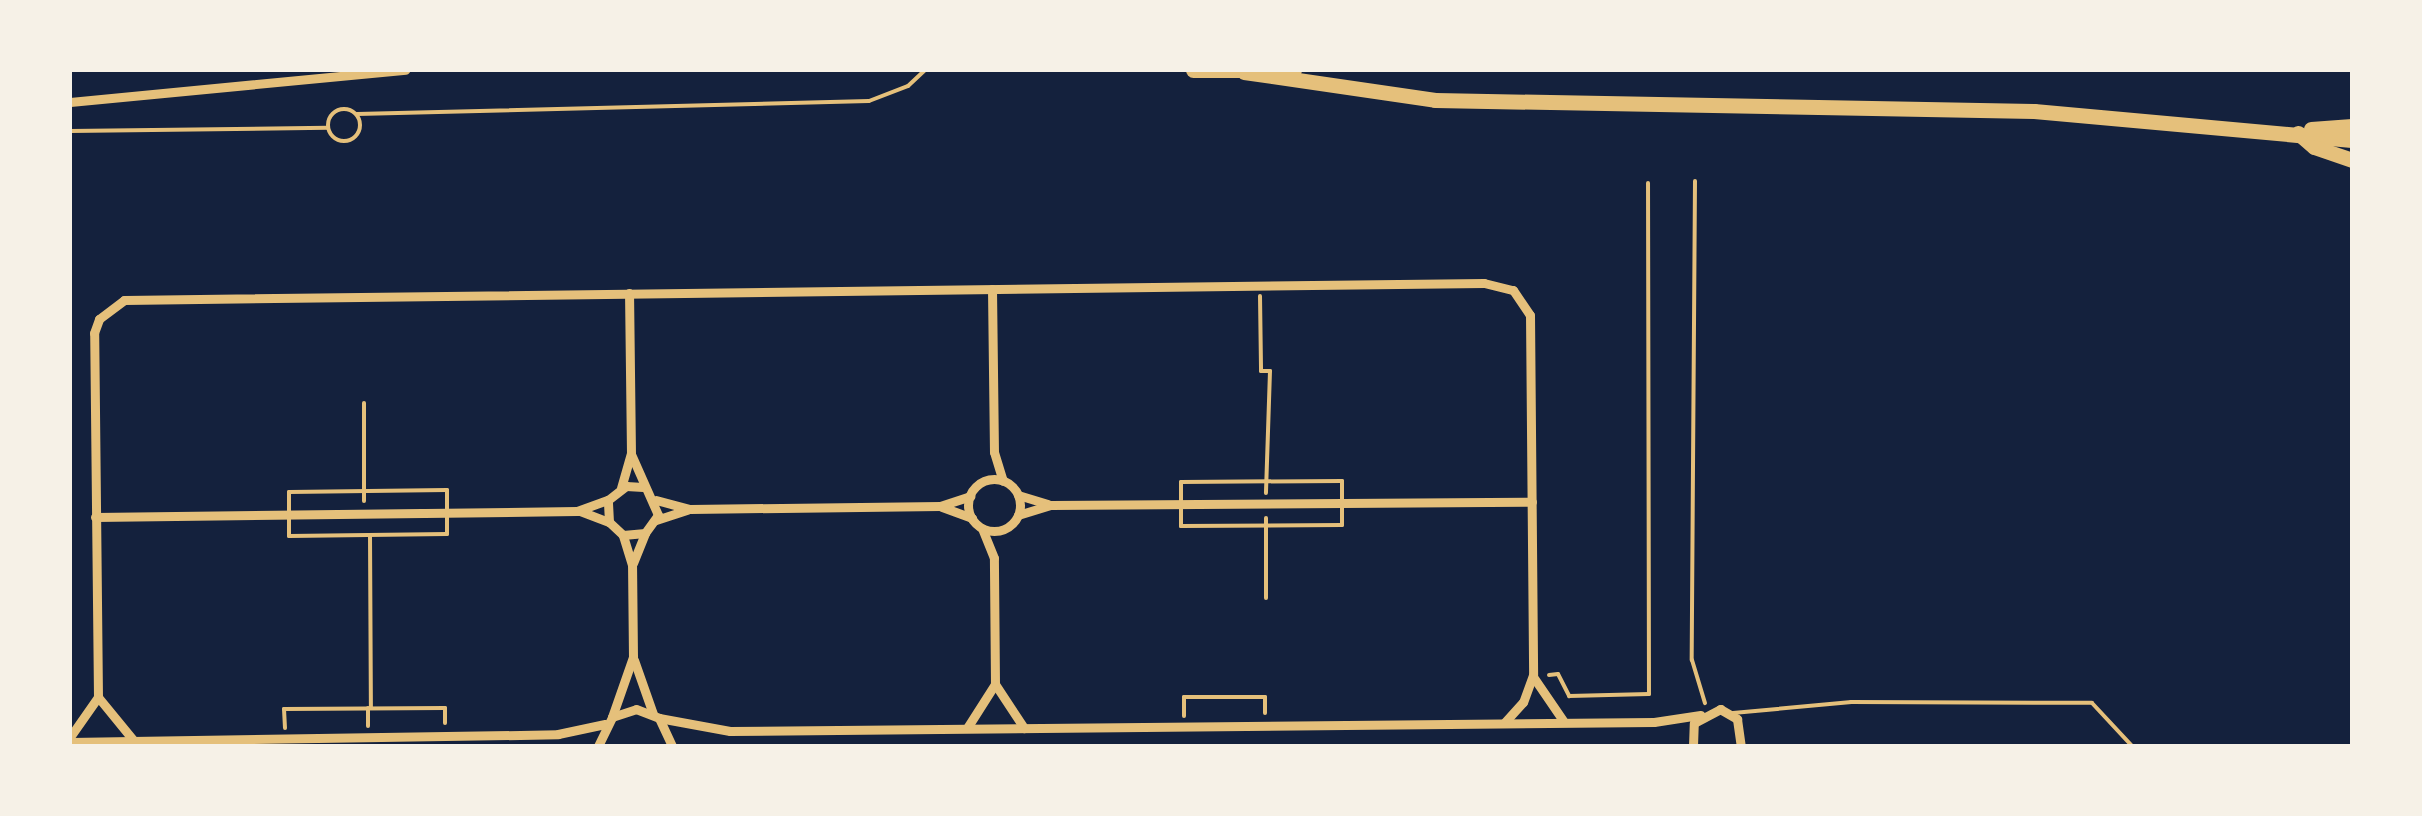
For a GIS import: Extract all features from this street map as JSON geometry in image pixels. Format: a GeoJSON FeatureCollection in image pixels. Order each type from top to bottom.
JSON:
{"type":"FeatureCollection","features":[{"type":"Feature","properties":{"kind":"highway"},"geometry":{"type":"LineString","coordinates":[[1193,70],[1294,70]]}},
{"type":"Feature","properties":{"kind":"highway"},"geometry":{"type":"LineString","coordinates":[[1244,72],[1484,103],[2034,111],[2352,140]]}},
{"type":"Feature","properties":{"kind":"highway"},"geometry":{"type":"LineString","coordinates":[[2298,133],[2352,126]]}},
{"type":"Feature","properties":{"kind":"highway"},"geometry":{"type":"LineString","coordinates":[[2298,133],[2314,147],[2352,160]]}},
{"type":"Feature","properties":{"kind":"street"},"geometry":{"type":"LineString","coordinates":[[70,102],[405,70]]}},
{"type":"Feature","properties":{"kind":"street"},"geometry":{"type":"LineString","coordinates":[[70,739],[98,697],[94,333],[99,319],[124,300],[1484,283],[1513,290],[1530,315],[1533,675],[1524,702],[1504,723]]}},
{"type":"Feature","properties":{"kind":"street"},"geometry":{"type":"LineString","coordinates":[[992,289],[994,452],[1003,481],[1018,495],[1051,505]]}},
{"type":"Feature","properties":{"kind":"street"},"geometry":{"type":"LineString","coordinates":[[96,516],[577,511],[608,500],[620,488],[631,454],[629,293]]}},
{"type":"Feature","properties":{"kind":"street"},"geometry":{"type":"LineString","coordinates":[[631,454],[644,488],[656,500],[690,509],[940,506],[970,496],[984,482],[994,452]]}},
{"type":"Feature","properties":{"kind":"street"},"geometry":{"type":"LineString","coordinates":[[984,482],[1003,481]]}},
{"type":"Feature","properties":{"kind":"street"},"geometry":{"type":"LineString","coordinates":[[620,488],[644,488]]}},
{"type":"Feature","properties":{"kind":"street"},"geometry":{"type":"LineString","coordinates":[[1018,495],[1018,515]]}},
{"type":"Feature","properties":{"kind":"street"},"geometry":{"type":"LineString","coordinates":[[970,496],[972,518]]}},
{"type":"Feature","properties":{"kind":"street"},"geometry":{"type":"LineString","coordinates":[[608,500],[609,522]]}},
{"type":"Feature","properties":{"kind":"street"},"geometry":{"type":"LineString","coordinates":[[656,500],[656,520]]}},
{"type":"Feature","properties":{"kind":"street"},"geometry":{"type":"LineString","coordinates":[[994,558],[1007,528],[1018,515],[1051,505],[1532,502]]}},
{"type":"Feature","properties":{"kind":"street"},"geometry":{"type":"LineString","coordinates":[[940,506],[972,518],[982,528],[994,558],[995,684],[967,728]]}},
{"type":"Feature","properties":{"kind":"street"},"geometry":{"type":"LineString","coordinates":[[632,565],[644,533],[656,520],[690,509]]}},
{"type":"Feature","properties":{"kind":"street"},"geometry":{"type":"LineString","coordinates":[[577,511],[609,522],[623,535],[632,565],[633,657],[672,746]]}},
{"type":"Feature","properties":{"kind":"street"},"geometry":{"type":"LineString","coordinates":[[982,528],[1007,528]]}},
{"type":"Feature","properties":{"kind":"street"},"geometry":{"type":"LineString","coordinates":[[623,535],[644,533]]}},
{"type":"Feature","properties":{"kind":"street"},"geometry":{"type":"LineString","coordinates":[[598,746],[633,657]]}},
{"type":"Feature","properties":{"kind":"street"},"geometry":{"type":"LineString","coordinates":[[1533,675],[1544,702],[1564,722]]}},
{"type":"Feature","properties":{"kind":"street"},"geometry":{"type":"LineString","coordinates":[[995,684],[1024,728]]}},
{"type":"Feature","properties":{"kind":"street"},"geometry":{"type":"LineString","coordinates":[[98,697],[134,741]]}},
{"type":"Feature","properties":{"kind":"street"},"geometry":{"type":"LineString","coordinates":[[70,739],[558,734],[609,721],[636,709],[712,730],[1564,722],[1705,712],[1730,713],[1742,727],[1741,746]]}},
{"type":"Feature","properties":{"kind":"street"},"geometry":{"type":"LineString","coordinates":[[1693,746],[1690,732],[1705,712]]}},
{"type":"Feature","properties":{"kind":"lane"},"geometry":{"type":"LineString","coordinates":[[1730,713],[1851,702],[2092,703],[2132,746]]}},
{"type":"Feature","properties":{"kind":"path"},"geometry":{"type":"LineString","coordinates":[[328,128],[337,110],[357,114],[869,101],[908,86],[925,70]]}},
{"type":"Feature","properties":{"kind":"path"},"geometry":{"type":"LineString","coordinates":[[328,128],[338,140],[350,140],[360,129],[357,114]]}},
{"type":"Feature","properties":{"kind":"path"},"geometry":{"type":"LineString","coordinates":[[70,131],[328,128]]}},
{"type":"Feature","properties":{"kind":"path"},"geometry":{"type":"LineString","coordinates":[[1695,180],[1692,660],[1705,712]]}},
{"type":"Feature","properties":{"kind":"path"},"geometry":{"type":"LineString","coordinates":[[1533,675],[1558,674],[1569,696],[1649,694],[1648,183]]}},
{"type":"Feature","properties":{"kind":"path"},"geometry":{"type":"LineString","coordinates":[[1260,286],[1262,371],[1270,371],[1266,598]]}},
{"type":"Feature","properties":{"kind":"path"},"geometry":{"type":"LineString","coordinates":[[364,403],[371,708]]}},
{"type":"Feature","properties":{"kind":"path"},"geometry":{"type":"LineString","coordinates":[[1184,726],[1184,697],[1265,697],[1265,726]]}},
{"type":"Feature","properties":{"kind":"path"},"geometry":{"type":"LineString","coordinates":[[285,738],[284,708],[445,708],[446,736]]}}]}
